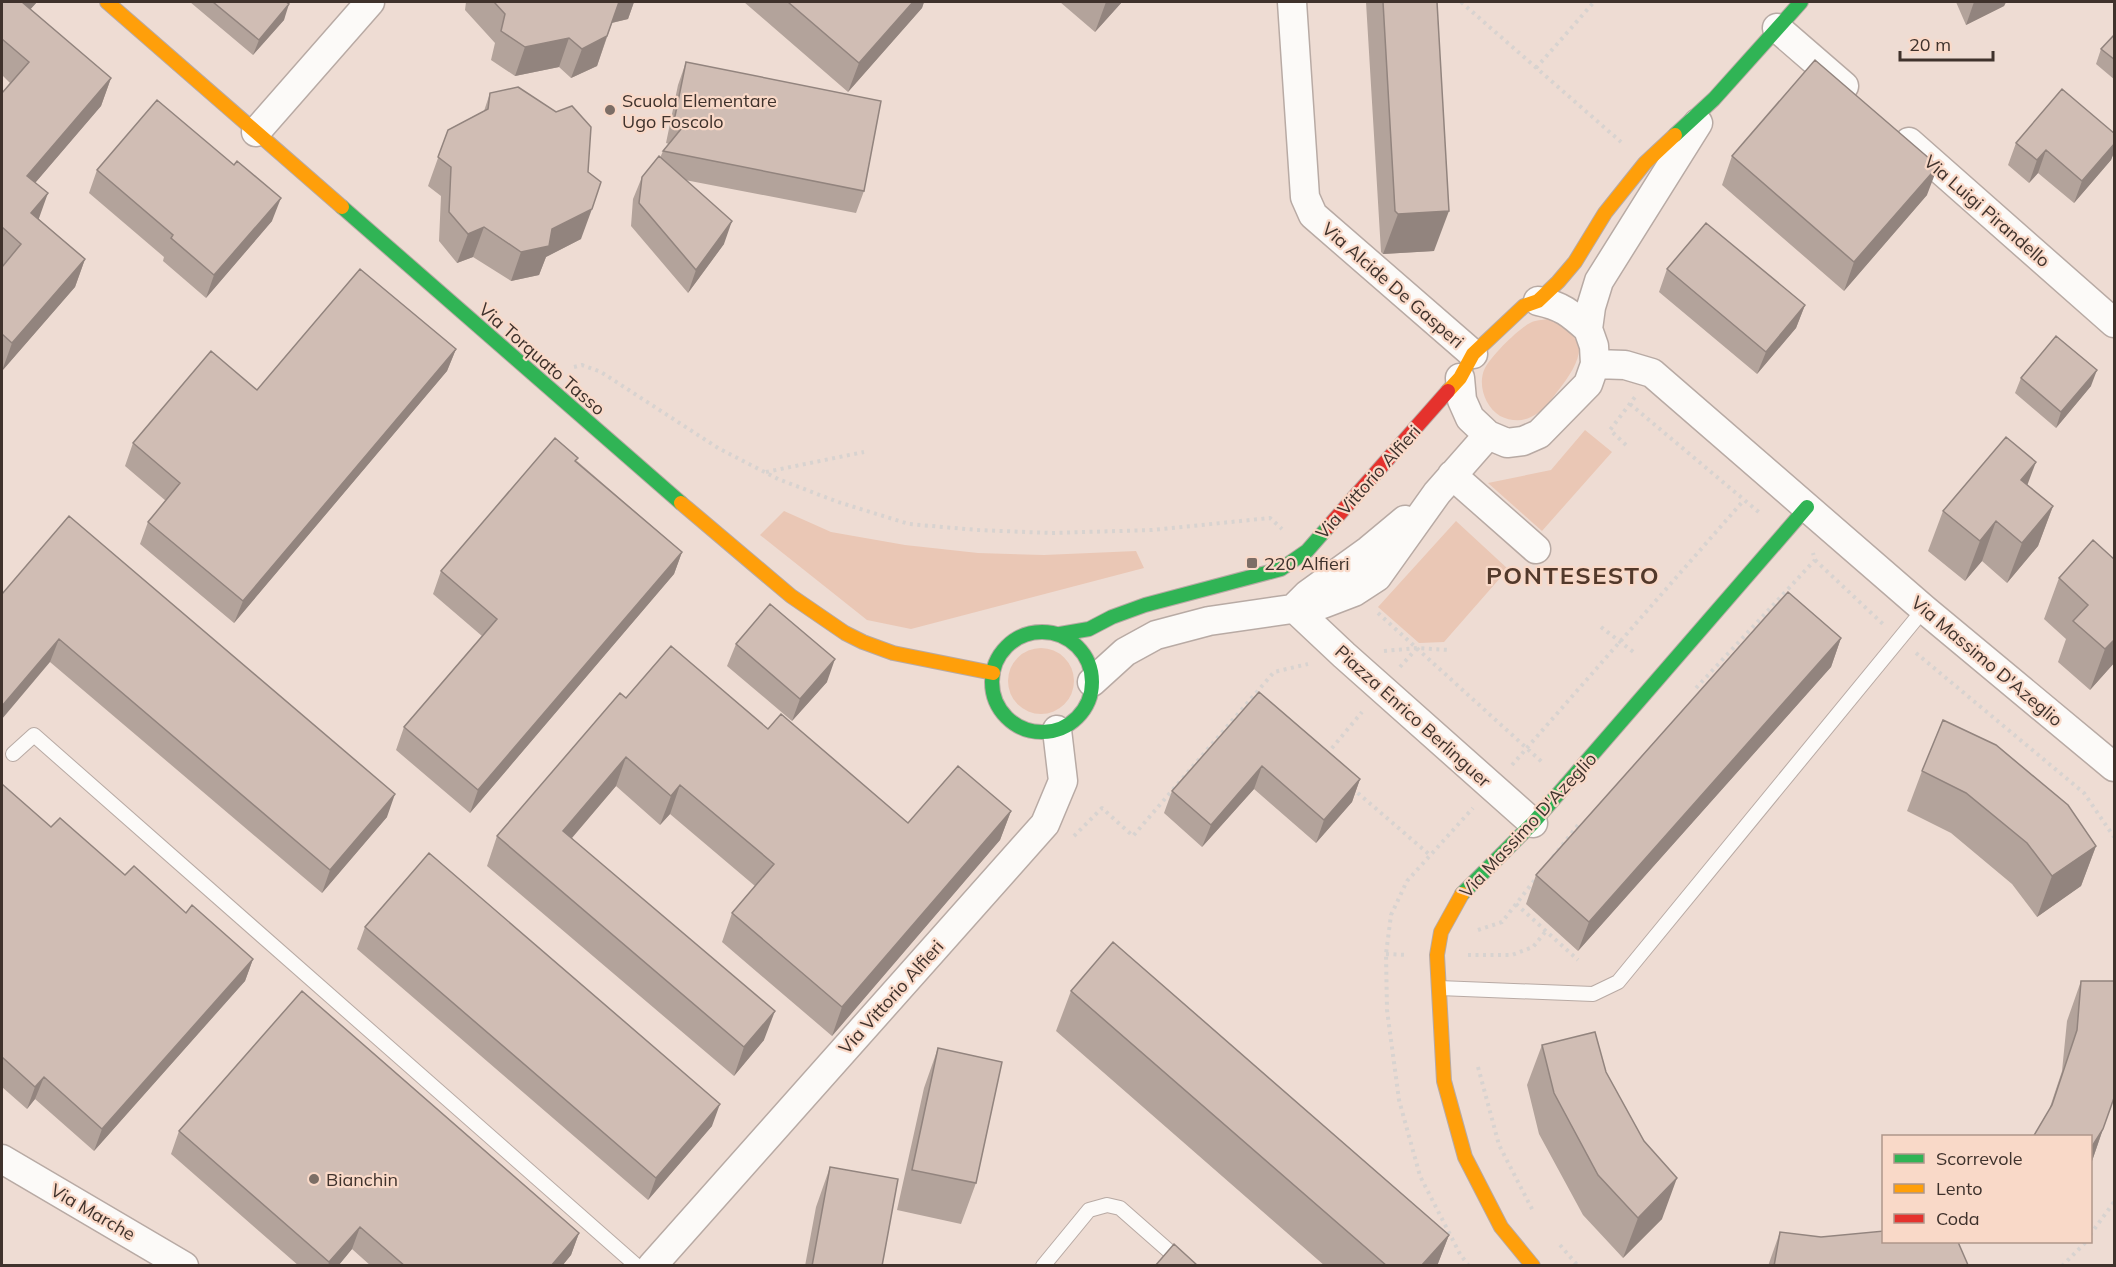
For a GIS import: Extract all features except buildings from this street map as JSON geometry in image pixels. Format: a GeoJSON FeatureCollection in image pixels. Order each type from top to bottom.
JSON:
{"type":"FeatureCollection","features":[{"type":"Feature","properties":{"kind":"street","name":"Via Torquato Tasso"},"geometry":{"type":"LineString","coordinates":[[108,2],[725,542],[812,611],[862,642],[892,652],[993,673]]}},
{"type":"Feature","properties":{"kind":"street"},"geometry":{"type":"LineString","coordinates":[[256,132],[370,2]]}},
{"type":"Feature","properties":{"kind":"street","name":"Via Alcide De Gasperi"},"geometry":{"type":"LineString","coordinates":[[1292,2],[1305,197],[1313,215],[1467,366]]}},
{"type":"Feature","properties":{"kind":"street","name":"Via Vittorio Alfieri"},"geometry":{"type":"LineString","coordinates":[[1060,634],[1089,629],[1112,617],[1145,605],[1281,569],[1307,551],[1467,366],[1524,306],[1538,301],[1558,282],[1575,262],[1605,213],[1645,163],[1714,99],[1801,2]]}},
{"type":"Feature","properties":{"kind":"street"},"geometry":{"type":"LineString","coordinates":[[1777,28],[1867,106]]}},
{"type":"Feature","properties":{"kind":"street","name":"Via Vittorio Alfieri"},"geometry":{"type":"LineString","coordinates":[[1595,363],[1594,346],[1588,329],[1591,307],[1599,281],[1714,99]]}},
{"type":"Feature","properties":{"kind":"street","name":"Via Luigi Pirandello"},"geometry":{"type":"LineString","coordinates":[[1893,129],[2115,323]]}},
{"type":"Feature","properties":{"kind":"street"},"geometry":{"type":"LineString","coordinates":[[1538,301],[1556,305],[1573,315],[1588,329]]}},
{"type":"Feature","properties":{"kind":"street"},"geometry":{"type":"LineString","coordinates":[[1467,366],[1462,400],[1470,418],[1488,435],[1507,442],[1523,441],[1539,434],[1588,384],[1595,363]]}},
{"type":"Feature","properties":{"kind":"street","name":"Via Massimo D'Azeglio"},"geometry":{"type":"LineString","coordinates":[[1595,363],[1624,365],[1652,373],[1924,609],[2115,767]]}},
{"type":"Feature","properties":{"kind":"street"},"geometry":{"type":"LineString","coordinates":[[1092,682],[1125,652],[1156,635],[1209,621],[1320,605],[1354,592],[1377,577],[1444,484],[1488,435]]}},
{"type":"Feature","properties":{"kind":"street"},"geometry":{"type":"LineString","coordinates":[[1444,484],[1536,549]]}},
{"type":"Feature","properties":{"kind":"street"},"geometry":{"type":"LineString","coordinates":[[1294,608],[1308,594],[1369,550],[1444,484]]}},
{"type":"Feature","properties":{"kind":"street","name":"Via Massimo D'Azeglio"},"geometry":{"type":"LineString","coordinates":[[1533,1266],[1501,1227],[1465,1157],[1444,1081],[1437,955],[1441,932],[1463,892],[1533,823],[1782,533],[1816,514]]}},
{"type":"Feature","properties":{"kind":"street","name":"Piazza Enrico Berlinguer"},"geometry":{"type":"LineString","coordinates":[[1294,608],[1533,823]]}},
{"type":"Feature","properties":{"kind":"street"},"geometry":{"type":"LineString","coordinates":[[1039,633],[1060,634],[1081,649],[1092,682],[1088,699],[1078,717],[1058,730],[1037,732],[1017,726],[1002,713],[993,693],[993,673],[1001,652],[1018,638],[1039,633]]}},
{"type":"Feature","properties":{"kind":"street","name":"Via Vittorio Alfieri"},"geometry":{"type":"LineString","coordinates":[[652,1266],[1046,824],[1063,781],[1058,730]]}},
{"type":"Feature","properties":{"kind":"street","name":"Via Marche"},"geometry":{"type":"LineString","coordinates":[[2,1159],[184,1266]]}},
{"type":"Feature","properties":{"kind":"lane"},"geometry":{"type":"LineString","coordinates":[[1439,988],[1593,994],[1618,982],[1924,609]]}},
{"type":"Feature","properties":{"kind":"lane"},"geometry":{"type":"LineString","coordinates":[[13,754],[34,735],[637,1266]]}},
{"type":"Feature","properties":{"kind":"lane"},"geometry":{"type":"LineString","coordinates":[[1043,1266],[1089,1210],[1107,1205],[1120,1208],[1186,1266]]}},
{"type":"Feature","properties":{"kind":"path"},"geometry":{"type":"LineString","coordinates":[[1461,2],[1645,163]]}},
{"type":"Feature","properties":{"kind":"path"},"geometry":{"type":"LineString","coordinates":[[1536,68],[1594,2]]}},
{"type":"Feature","properties":{"kind":"path"},"geometry":{"type":"LineString","coordinates":[[535,376],[549,363],[566,369],[582,365],[601,372],[718,448],[778,479],[838,502],[909,524],[1051,533],[1152,530],[1270,518],[1307,551]]}},
{"type":"Feature","properties":{"kind":"path"},"geometry":{"type":"LineString","coordinates":[[1626,445],[1610,430],[1652,373]]}},
{"type":"Feature","properties":{"kind":"path"},"geometry":{"type":"LineString","coordinates":[[1630,404],[1815,560],[1900,640],[2084,793],[2115,837]]}},
{"type":"Feature","properties":{"kind":"path"},"geometry":{"type":"LineString","coordinates":[[765,472],[864,452]]}},
{"type":"Feature","properties":{"kind":"path"},"geometry":{"type":"LineString","coordinates":[[1346,783],[1431,856],[1744,500]]}},
{"type":"Feature","properties":{"kind":"path"},"geometry":{"type":"LineString","coordinates":[[1815,560],[1810,541],[1816,514]]}},
{"type":"Feature","properties":{"kind":"path"},"geometry":{"type":"LineString","coordinates":[[1696,688],[1815,560]]}},
{"type":"Feature","properties":{"kind":"path"},"geometry":{"type":"LineString","coordinates":[[1354,592],[1526,748],[1568,783]]}},
{"type":"Feature","properties":{"kind":"path"},"geometry":{"type":"LineString","coordinates":[[1070,840],[1102,808],[1133,836],[1274,672],[1344,655],[1418,648],[1449,650]]}},
{"type":"Feature","properties":{"kind":"path"},"geometry":{"type":"LineString","coordinates":[[1250,700],[1258,708]]}},
{"type":"Feature","properties":{"kind":"path"},"geometry":{"type":"LineString","coordinates":[[1551,859],[1579,823]]}},
{"type":"Feature","properties":{"kind":"path"},"geometry":{"type":"LineString","coordinates":[[1469,933],[1502,922],[1544,868]]}},
{"type":"Feature","properties":{"kind":"path"},"geometry":{"type":"LineString","coordinates":[[1516,904],[1578,960]]}},
{"type":"Feature","properties":{"kind":"path"},"geometry":{"type":"LineString","coordinates":[[1478,1066],[1479,1077],[1499,1145],[1538,1218]]}},
{"type":"Feature","properties":{"kind":"path"},"geometry":{"type":"LineString","coordinates":[[2092,1234],[2115,1202]]}},
{"type":"Feature","properties":{"kind":"path"},"geometry":{"type":"LineString","coordinates":[[1553,1236],[1578,1266]]}},
{"type":"Feature","properties":{"kind":"path"},"geometry":{"type":"LineString","coordinates":[[2062,1266],[2085,1243]]}},
{"type":"Feature","properties":{"kind":"shaded area"},"geometry":{"type":"Polygon","coordinates":[[[1548,319],[1563,325],[1573,333],[1578,341],[1577,360],[1549,403],[1535,415],[1520,420],[1500,416],[1490,407],[1484,395],[1482,381],[1485,368],[1499,350],[1525,326],[1548,319]]]}},
{"type":"Feature","properties":{"kind":"shaded area"},"geometry":{"type":"Polygon","coordinates":[[[1585,430],[1612,452],[1542,531],[1488,483],[1551,470],[1585,430]]]}},
{"type":"Feature","properties":{"kind":"shaded area"},"geometry":{"type":"Polygon","coordinates":[[[784,511],[831,532],[905,545],[978,553],[1044,555],[1136,551],[1144,568],[911,629],[867,620],[760,535],[784,511]]]}},
{"type":"Feature","properties":{"kind":"shaded area"},"geometry":{"type":"Polygon","coordinates":[[[1456,521],[1508,569],[1444,642],[1419,643],[1378,607],[1456,521]]]}},
{"type":"Feature","properties":{"kind":"shaded area"},"geometry":{"type":"Polygon","coordinates":[[[1041,648],[1053,651],[1064,658],[1071,669],[1074,681],[1071,693],[1064,704],[1053,711],[1041,714],[1029,711],[1018,704],[1011,693],[1008,681],[1011,669],[1018,658],[1029,651],[1041,648]]]}},
{"type":"Feature","properties":{"kind":"traffic: fast"},"geometry":{"type":"LineString","coordinates":[[1675,135],[1714,99],[1801,2]]}},
{"type":"Feature","properties":{"kind":"traffic: fast"},"geometry":{"type":"LineString","coordinates":[[342,207],[681,503]]}},
{"type":"Feature","properties":{"kind":"traffic: fast"},"geometry":{"type":"LineString","coordinates":[[1462,894],[1533,823],[1807,507]]}},
{"type":"Feature","properties":{"kind":"traffic: fast"},"geometry":{"type":"LineString","coordinates":[[1060,634],[1089,629],[1112,617],[1145,605],[1281,569],[1307,551],[1328,527]]}},
{"type":"Feature","properties":{"kind":"traffic: fast"},"geometry":{"type":"LineString","coordinates":[[1042,632],[1061,636],[1077,647],[1088,663],[1092,682],[1088,701],[1077,717],[1061,728],[1042,732],[1023,728],[1007,717],[996,701],[992,682],[996,663],[1007,647],[1023,636],[1042,632]]}},
{"type":"Feature","properties":{"kind":"traffic: slow"},"geometry":{"type":"LineString","coordinates":[[107,2],[342,207]]}},
{"type":"Feature","properties":{"kind":"traffic: slow"},"geometry":{"type":"LineString","coordinates":[[1448,391],[1460,378],[1473,354],[1524,306],[1538,301],[1558,282],[1575,262],[1605,213],[1645,163],[1675,135]]}},
{"type":"Feature","properties":{"kind":"traffic: slow"},"geometry":{"type":"LineString","coordinates":[[681,503],[791,596],[845,633],[893,653],[993,673]]}},
{"type":"Feature","properties":{"kind":"traffic: slow"},"geometry":{"type":"LineString","coordinates":[[1462,894],[1441,932],[1437,955],[1444,1081],[1465,1157],[1501,1227],[1533,1266]]}},
{"type":"Feature","properties":{"kind":"traffic: jam"},"geometry":{"type":"LineString","coordinates":[[1328,527],[1448,391]]}},
{"type":"Feature","properties":{"kind":"place","name":"Scuola Elementare Ugo Foscolo"},"geometry":{"type":"Point","coordinates":[610,110]}},
{"type":"Feature","properties":{"kind":"place","name":"220 Alfieri"},"geometry":{"type":"Point","coordinates":[1252,563]}},
{"type":"Feature","properties":{"kind":"place","name":"Bianchin"},"geometry":{"type":"Point","coordinates":[314,1179]}},
{"type":"Feature","properties":{"kind":"district","name":"PONTESESTO"},"geometry":{"type":"Point","coordinates":[1573,575]}}]}
